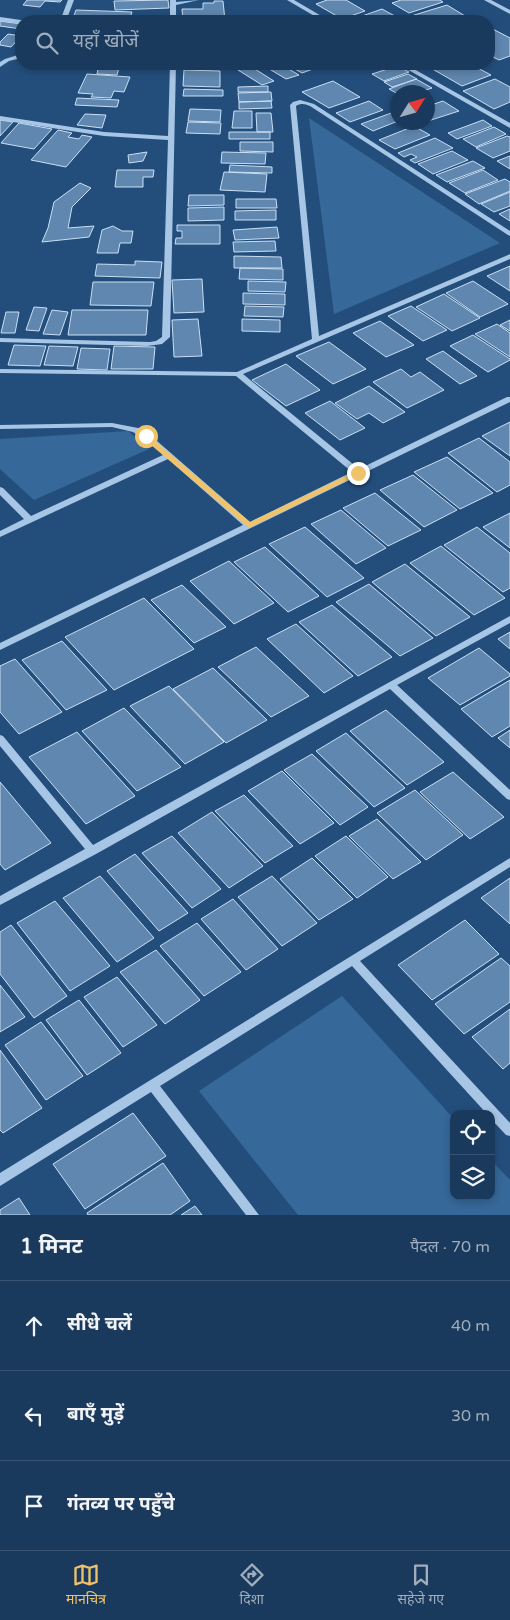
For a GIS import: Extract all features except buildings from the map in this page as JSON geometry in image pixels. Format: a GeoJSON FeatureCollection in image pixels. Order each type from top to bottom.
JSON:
{"type":"FeatureCollection","features":[{"type":"Feature","properties":{"kind":"street"},"geometry":{"type":"LineString","coordinates":[[65,15],[70,0]]}},
{"type":"Feature","properties":{"kind":"street"},"geometry":{"type":"LineString","coordinates":[[173,15],[173,2],[196,0]]}},
{"type":"Feature","properties":{"kind":"street"},"geometry":{"type":"LineString","coordinates":[[290,0],[316,15]]}},
{"type":"Feature","properties":{"kind":"street"},"geometry":{"type":"LineString","coordinates":[[487,0],[510,12]]}},
{"type":"Feature","properties":{"kind":"street"},"geometry":{"type":"LineString","coordinates":[[0,20],[15,21]]}},
{"type":"Feature","properties":{"kind":"street"},"geometry":{"type":"LineString","coordinates":[[0,64],[15,58]]}},
{"type":"Feature","properties":{"kind":"street"},"geometry":{"type":"LineString","coordinates":[[0,340],[144,344],[164,341],[166,337],[173,70]]}},
{"type":"Feature","properties":{"kind":"street"},"geometry":{"type":"LineString","coordinates":[[412,70],[510,126]]}},
{"type":"Feature","properties":{"kind":"street"},"geometry":{"type":"LineString","coordinates":[[316,340],[293,106],[296,103],[301,102],[312,105],[510,234]]}},
{"type":"Feature","properties":{"kind":"street"},"geometry":{"type":"LineString","coordinates":[[0,118],[104,134],[170,138]]}},
{"type":"Feature","properties":{"kind":"street"},"geometry":{"type":"LineString","coordinates":[[0,371],[238,374],[510,256]]}},
{"type":"Feature","properties":{"kind":"street"},"geometry":{"type":"LineString","coordinates":[[238,374],[358,473]]}},
{"type":"Feature","properties":{"kind":"street"},"geometry":{"type":"LineString","coordinates":[[0,647],[510,399]]}},
{"type":"Feature","properties":{"kind":"street"},"geometry":{"type":"LineString","coordinates":[[0,427],[112,425],[135,430],[146,436],[249,526]]}},
{"type":"Feature","properties":{"kind":"street"},"geometry":{"type":"LineString","coordinates":[[0,534],[168,456]]}},
{"type":"Feature","properties":{"kind":"street"},"geometry":{"type":"LineString","coordinates":[[0,490],[30,520]]}},
{"type":"Feature","properties":{"kind":"street"},"geometry":{"type":"LineString","coordinates":[[0,901],[510,619]]}},
{"type":"Feature","properties":{"kind":"street"},"geometry":{"type":"LineString","coordinates":[[391,685],[510,796]]}},
{"type":"Feature","properties":{"kind":"street"},"geometry":{"type":"LineString","coordinates":[[0,739],[92,851]]}},
{"type":"Feature","properties":{"kind":"street"},"geometry":{"type":"LineString","coordinates":[[0,1180],[510,862]]}},
{"type":"Feature","properties":{"kind":"street"},"geometry":{"type":"LineString","coordinates":[[353,960],[510,1131]]}},
{"type":"Feature","properties":{"kind":"street"},"geometry":{"type":"LineString","coordinates":[[152,1085],[253,1215]]}},
{"type":"Feature","properties":{"kind":"shaded area"},"geometry":{"type":"Polygon","coordinates":[[[309,118],[500,243],[334,314],[309,118]]]}},
{"type":"Feature","properties":{"kind":"shaded area"},"geometry":{"type":"Polygon","coordinates":[[[128,431],[149,449],[34,500],[0,469],[0,439],[128,431]]]}},
{"type":"Feature","properties":{"kind":"shaded area"},"geometry":{"type":"Polygon","coordinates":[[[342,996],[450,1115],[450,1200],[495,1200],[495,1164],[510,1180],[510,1215],[298,1215],[199,1091],[342,996]]]}},
{"type":"Feature","properties":{"kind":"route"},"geometry":{"type":"LineString","coordinates":[[146,436],[249,526],[358,473]]}}]}
